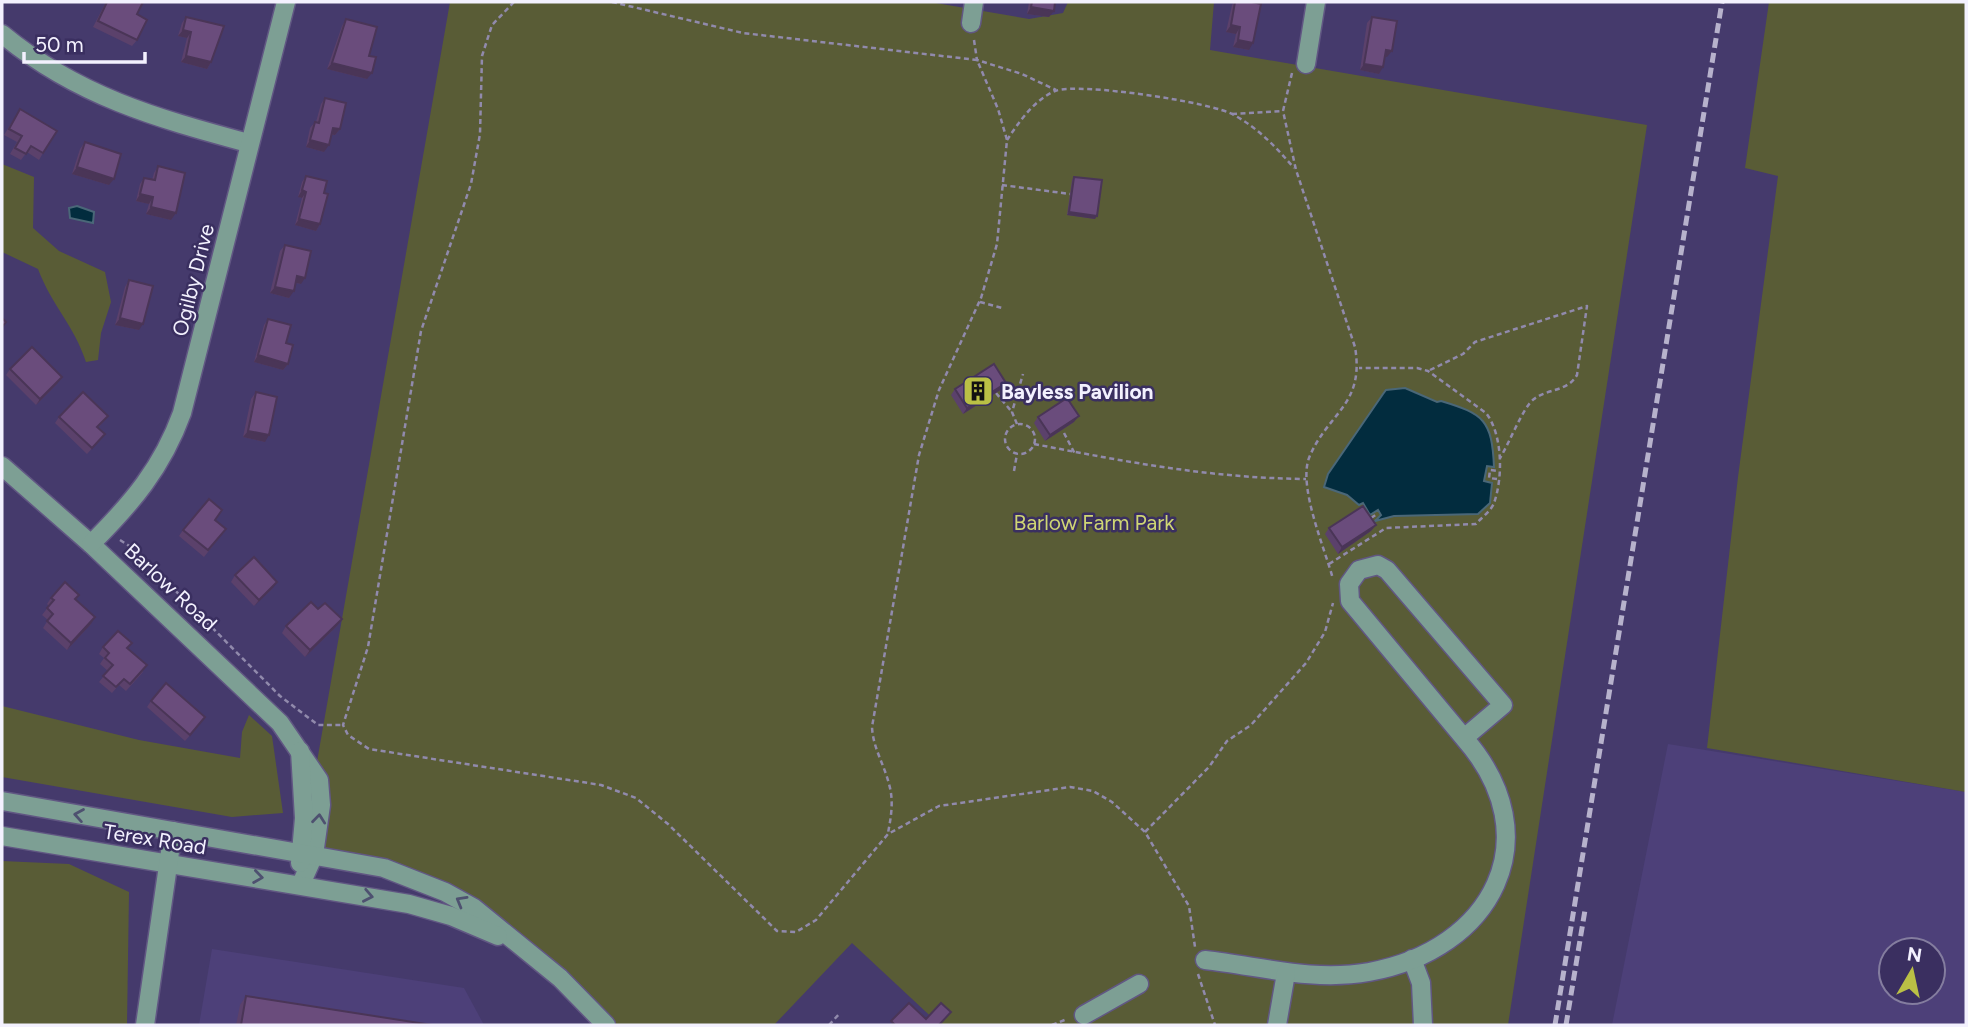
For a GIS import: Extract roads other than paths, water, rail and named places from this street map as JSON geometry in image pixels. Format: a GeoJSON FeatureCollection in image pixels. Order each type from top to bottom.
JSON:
{"type":"FeatureCollection","features":[{"type":"Feature","properties":{"kind":"street","name":"Ogilby Drive"},"geometry":{"type":"LineString","coordinates":[[91,544],[106,530],[161,462],[179,421],[190,389],[248,143],[286,2]]}},
{"type":"Feature","properties":{"kind":"street"},"geometry":{"type":"LineString","coordinates":[[971,23],[974,2]]}},
{"type":"Feature","properties":{"kind":"street"},"geometry":{"type":"LineString","coordinates":[[1306,64],[1316,2]]}},
{"type":"Feature","properties":{"kind":"street"},"geometry":{"type":"LineString","coordinates":[[2,34],[62,78],[99,96],[174,122],[248,143]]}},
{"type":"Feature","properties":{"kind":"street","name":"Barlow Road"},"geometry":{"type":"LineString","coordinates":[[2,466],[260,700],[300,750],[319,780],[321,804],[301,884]]}},
{"type":"Feature","properties":{"kind":"street"},"geometry":{"type":"LineString","coordinates":[[1199,960],[1331,977],[1371,972],[1412,959],[1461,931],[1479,915],[1495,890],[1504,864],[1505,833],[1497,783],[1464,738],[1350,601],[1349,584],[1359,570],[1378,565],[1387,570],[1503,705],[1464,738]]}},
{"type":"Feature","properties":{"kind":"street","name":"Terex Road"},"geometry":{"type":"LineString","coordinates":[[2,802],[307,854]]}},
{"type":"Feature","properties":{"kind":"street"},"geometry":{"type":"LineString","coordinates":[[145,1025],[173,831]]}},
{"type":"Feature","properties":{"kind":"street","name":"Terex Road"},"geometry":{"type":"LineString","coordinates":[[2,836],[169,865],[301,884]]}},
{"type":"Feature","properties":{"kind":"street"},"geometry":{"type":"LineString","coordinates":[[307,854],[384,868],[444,892],[474,908],[560,978],[606,1025]]}},
{"type":"Feature","properties":{"kind":"street"},"geometry":{"type":"LineString","coordinates":[[301,884],[409,904],[451,916],[514,943]]}},
{"type":"Feature","properties":{"kind":"street"},"geometry":{"type":"LineString","coordinates":[[1412,959],[1421,983],[1423,1025]]}},
{"type":"Feature","properties":{"kind":"street"},"geometry":{"type":"LineString","coordinates":[[1278,1025],[1286,973]]}},
{"type":"Feature","properties":{"kind":"street"},"geometry":{"type":"LineString","coordinates":[[1084,1015],[1139,984]]}},
{"type":"Feature","properties":{"kind":"water"},"geometry":{"type":"Polygon","coordinates":[[[77,206],[94,212],[93,223],[70,218],[69,208],[77,206]]]}},
{"type":"Feature","properties":{"kind":"water"},"geometry":{"type":"Polygon","coordinates":[[[1405,388],[1437,402],[1467,410],[1483,421],[1488,429],[1494,467],[1487,466],[1484,481],[1492,483],[1490,503],[1478,514],[1394,516],[1375,521],[1381,515],[1378,510],[1370,515],[1363,503],[1359,505],[1347,495],[1324,487],[1328,474],[1386,390],[1405,388]]]}},
{"type":"Feature","properties":{"kind":"railway"},"geometry":{"type":"LineString","coordinates":[[1555,1025],[1722,2]]}},
{"type":"Feature","properties":{"kind":"railway"},"geometry":{"type":"LineString","coordinates":[[1566,1025],[1585,910]]}},
{"type":"Feature","properties":{"kind":"place","name":"Bayless Pavilion"},"geometry":{"type":"Point","coordinates":[978,391]}},
{"type":"Feature","properties":{"kind":"park label","name":"Barlow Farm Park"},"geometry":{"type":"Point","coordinates":[1094,522]}}]}
